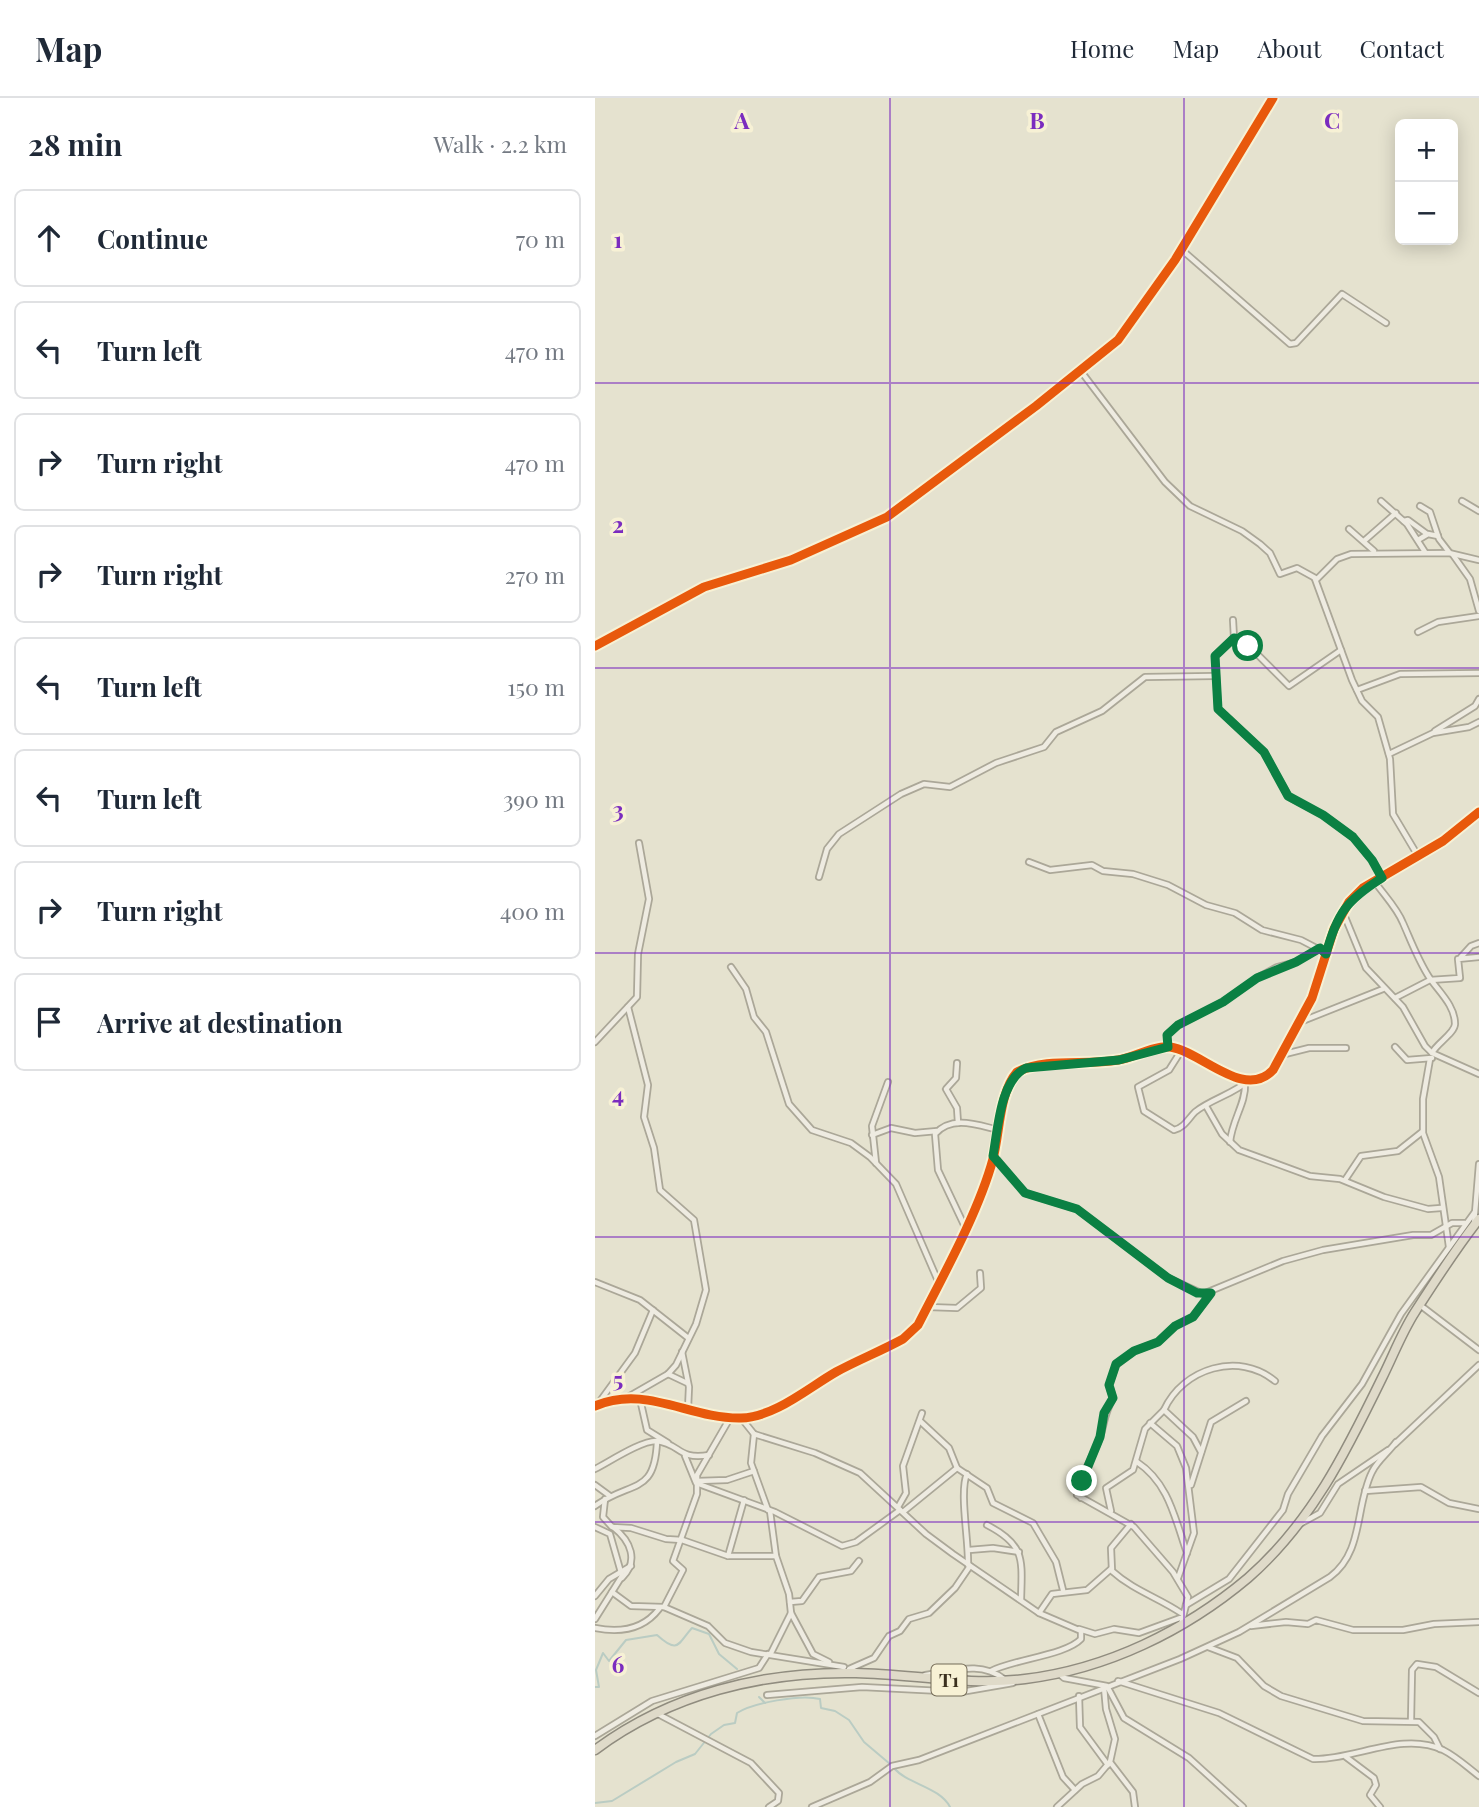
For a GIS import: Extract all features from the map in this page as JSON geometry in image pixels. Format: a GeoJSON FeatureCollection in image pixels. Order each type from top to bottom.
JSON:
{"type":"FeatureCollection","features":[{"type":"Feature","properties":{"kind":"highway","name":"T1"},"geometry":{"type":"LineString","coordinates":[[595,1750],[657,1713],[702,1693],[745,1683],[850,1670],[1005,1681],[1059,1673],[1134,1649],[1250,1575],[1297,1526],[1337,1469],[1420,1305],[1473,1220]]}},
{"type":"Feature","properties":{"kind":"street"},"geometry":{"type":"LineString","coordinates":[[595,646],[704,587],[790,560],[887,517],[978,452],[1118,340],[1182,250],[1273,98]]}},
{"type":"Feature","properties":{"kind":"street"},"geometry":{"type":"LineString","coordinates":[[1182,250],[1290,344],[1294,344],[1342,294],[1386,323]]}},
{"type":"Feature","properties":{"kind":"street"},"geometry":{"type":"LineString","coordinates":[[1080,370],[1152,467],[1190,506],[1250,537],[1270,553],[1280,574],[1297,568],[1315,579],[1357,690],[1378,717],[1388,754],[1394,817],[1418,856]]}},
{"type":"Feature","properties":{"kind":"street"},"geometry":{"type":"LineString","coordinates":[[1381,501],[1404,521],[1425,552]]}},
{"type":"Feature","properties":{"kind":"street"},"geometry":{"type":"LineString","coordinates":[[1462,501],[1479,511]]}},
{"type":"Feature","properties":{"kind":"street"},"geometry":{"type":"LineString","coordinates":[[1418,632],[1438,622],[1479,613],[1470,579],[1437,536],[1433,516],[1420,506]]}},
{"type":"Feature","properties":{"kind":"street"},"geometry":{"type":"LineString","coordinates":[[1364,541],[1396,513]]}},
{"type":"Feature","properties":{"kind":"street"},"geometry":{"type":"LineString","coordinates":[[1404,521],[1408,520],[1427,534],[1437,536]]}},
{"type":"Feature","properties":{"kind":"street"},"geometry":{"type":"LineString","coordinates":[[1349,529],[1374,551]]}},
{"type":"Feature","properties":{"kind":"street"},"geometry":{"type":"LineString","coordinates":[[1418,540],[1427,534]]}},
{"type":"Feature","properties":{"kind":"street"},"geometry":{"type":"LineString","coordinates":[[1315,579],[1341,557],[1374,551],[1451,554],[1479,560]]}},
{"type":"Feature","properties":{"kind":"street"},"geometry":{"type":"LineString","coordinates":[[1233,621],[1234,638]]}},
{"type":"Feature","properties":{"kind":"street"},"geometry":{"type":"LineString","coordinates":[[1234,638],[1244,641],[1289,686],[1341,650]]}},
{"type":"Feature","properties":{"kind":"street"},"geometry":{"type":"LineString","coordinates":[[1234,638],[1216,653],[1214,676],[1218,709],[1264,752],[1288,796],[1323,815],[1353,837],[1372,860],[1379,880],[1404,923],[1407,936],[1430,979],[1446,998],[1455,1024],[1431,1056],[1423,1099],[1423,1132],[1439,1177],[1448,1247]]}},
{"type":"Feature","properties":{"kind":"street"},"geometry":{"type":"LineString","coordinates":[[1357,690],[1400,674],[1478,673],[1479,681]]}},
{"type":"Feature","properties":{"kind":"street"},"geometry":{"type":"LineString","coordinates":[[819,877],[827,849],[839,834],[901,794],[924,784],[950,788],[996,763],[1044,747],[1056,732],[1102,711],[1145,677],[1214,676]]}},
{"type":"Feature","properties":{"kind":"street"},"geometry":{"type":"LineString","coordinates":[[1388,754],[1434,732],[1475,706],[1479,699]]}},
{"type":"Feature","properties":{"kind":"street"},"geometry":{"type":"LineString","coordinates":[[1434,732],[1462,729],[1479,722]]}},
{"type":"Feature","properties":{"kind":"street"},"geometry":{"type":"LineString","coordinates":[[1181,1051],[1169,1070],[1138,1085],[1141,1106],[1147,1114],[1175,1130],[1206,1107],[1248,1082],[1269,1074],[1312,999],[1343,912],[1355,894],[1418,856],[1479,812]]}},
{"type":"Feature","properties":{"kind":"street"},"geometry":{"type":"LineString","coordinates":[[595,1042],[637,997],[639,990],[637,969],[649,899],[639,843]]}},
{"type":"Feature","properties":{"kind":"street"},"geometry":{"type":"LineString","coordinates":[[1029,862],[1050,870],[1092,865],[1103,871],[1133,874],[1167,885],[1207,905],[1234,913],[1262,930],[1320,948],[1326,954]]}},
{"type":"Feature","properties":{"kind":"street"},"geometry":{"type":"LineString","coordinates":[[1343,912],[1361,960],[1384,989],[1395,998],[1431,1056]]}},
{"type":"Feature","properties":{"kind":"street"},"geometry":{"type":"LineString","coordinates":[[1395,998],[1430,979],[1460,978],[1457,963],[1479,943]]}},
{"type":"Feature","properties":{"kind":"street"},"geometry":{"type":"LineString","coordinates":[[1168,1047],[1167,1035],[1178,1025],[1223,1002],[1267,973],[1296,962],[1320,948]]}},
{"type":"Feature","properties":{"kind":"street"},"geometry":{"type":"LineString","coordinates":[[1461,957],[1479,957]]}},
{"type":"Feature","properties":{"kind":"street"},"geometry":{"type":"LineString","coordinates":[[731,967],[746,989],[754,1017],[766,1032],[789,1104],[812,1130],[851,1143],[876,1163],[899,1190],[938,1282]]}},
{"type":"Feature","properties":{"kind":"street"},"geometry":{"type":"LineString","coordinates":[[1300,1022],[1384,989]]}},
{"type":"Feature","properties":{"kind":"street"},"geometry":{"type":"LineString","coordinates":[[628,1007],[639,1059],[648,1083],[644,1117],[654,1148],[660,1190],[692,1217],[699,1240],[706,1290],[696,1324],[668,1374],[628,1397]]}},
{"type":"Feature","properties":{"kind":"street"},"geometry":{"type":"LineString","coordinates":[[599,1402],[628,1397],[640,1398],[688,1410],[741,1418],[774,1408],[903,1339],[916,1327],[965,1227],[993,1156],[1009,1085],[1017,1072],[1038,1065],[1119,1060],[1168,1047],[1248,1082]]}},
{"type":"Feature","properties":{"kind":"street"},"geometry":{"type":"LineString","coordinates":[[1395,1047],[1407,1060],[1439,1056],[1479,1074]]}},
{"type":"Feature","properties":{"kind":"street"},"geometry":{"type":"LineString","coordinates":[[1282,1055],[1309,1048],[1346,1048]]}},
{"type":"Feature","properties":{"kind":"street"},"geometry":{"type":"LineString","coordinates":[[957,1063],[956,1077],[946,1088],[957,1108],[958,1123]]}},
{"type":"Feature","properties":{"kind":"street"},"geometry":{"type":"LineString","coordinates":[[876,1163],[872,1135],[888,1082]]}},
{"type":"Feature","properties":{"kind":"street"},"geometry":{"type":"LineString","coordinates":[[1230,1142],[1234,1119],[1245,1097],[1248,1082]]}},
{"type":"Feature","properties":{"kind":"street"},"geometry":{"type":"LineString","coordinates":[[1206,1107],[1230,1142],[1239,1150],[1310,1176],[1345,1180],[1384,1198],[1428,1209],[1441,1208]]}},
{"type":"Feature","properties":{"kind":"street"},"geometry":{"type":"LineString","coordinates":[[872,1135],[891,1128],[912,1133],[937,1131],[958,1123],[999,1130]]}},
{"type":"Feature","properties":{"kind":"street"},"geometry":{"type":"LineString","coordinates":[[937,1131],[938,1170],[965,1227]]}},
{"type":"Feature","properties":{"kind":"street"},"geometry":{"type":"LineString","coordinates":[[1345,1180],[1361,1156],[1398,1151],[1423,1132]]}},
{"type":"Feature","properties":{"kind":"street"},"geometry":{"type":"LineString","coordinates":[[993,1156],[1025,1193],[1077,1209],[1168,1278],[1197,1293],[1211,1293],[1283,1261],[1334,1247],[1431,1235],[1447,1226],[1473,1220]]}},
{"type":"Feature","properties":{"kind":"street"},"geometry":{"type":"LineString","coordinates":[[1186,1605],[1230,1579],[1283,1510],[1288,1494],[1322,1436],[1358,1390],[1401,1314],[1448,1247],[1473,1220],[1479,1164]]}},
{"type":"Feature","properties":{"kind":"street"},"geometry":{"type":"LineString","coordinates":[[927,1307],[957,1308],[981,1289],[980,1273]]}},
{"type":"Feature","properties":{"kind":"street"},"geometry":{"type":"LineString","coordinates":[[595,1282],[640,1300],[687,1337]]}},
{"type":"Feature","properties":{"kind":"street"},"geometry":{"type":"LineString","coordinates":[[1181,1619],[1188,1597],[1177,1578],[1131,1524],[1111,1511],[1079,1497],[1085,1471],[1100,1437],[1104,1413],[1113,1398],[1109,1385],[1113,1368],[1131,1353],[1158,1342],[1175,1326],[1193,1317],[1211,1293]]}},
{"type":"Feature","properties":{"kind":"street"},"geometry":{"type":"LineString","coordinates":[[1420,1305],[1479,1350]]}},
{"type":"Feature","properties":{"kind":"street"},"geometry":{"type":"LineString","coordinates":[[599,1402],[632,1358],[653,1310]]}},
{"type":"Feature","properties":{"kind":"street"},"geometry":{"type":"LineString","coordinates":[[682,1349],[688,1384],[688,1410]]}},
{"type":"Feature","properties":{"kind":"street"},"geometry":{"type":"LineString","coordinates":[[1111,1511],[1106,1487],[1131,1472],[1137,1462],[1145,1429],[1164,1410],[1186,1380],[1224,1366],[1244,1365],[1257,1368],[1275,1381]]}},
{"type":"Feature","properties":{"kind":"street"},"geometry":{"type":"LineString","coordinates":[[1297,1526],[1320,1513],[1338,1484],[1377,1459],[1479,1365]]}},
{"type":"Feature","properties":{"kind":"street"},"geometry":{"type":"LineString","coordinates":[[668,1374],[688,1384]]}},
{"type":"Feature","properties":{"kind":"street"},"geometry":{"type":"LineString","coordinates":[[640,1398],[647,1430],[685,1456],[697,1482],[769,1510],[844,1546],[856,1542],[957,1468]]}},
{"type":"Feature","properties":{"kind":"street"},"geometry":{"type":"LineString","coordinates":[[1189,1488],[1213,1420],[1247,1401]]}},
{"type":"Feature","properties":{"kind":"street"},"geometry":{"type":"LineString","coordinates":[[1164,1410],[1193,1437],[1201,1452]]}},
{"type":"Feature","properties":{"kind":"street"},"geometry":{"type":"LineString","coordinates":[[900,1510],[905,1493],[903,1466],[922,1413]]}},
{"type":"Feature","properties":{"kind":"street"},"geometry":{"type":"LineString","coordinates":[[595,1628],[629,1630],[649,1621],[661,1608],[683,1570],[673,1561],[697,1494],[697,1482],[730,1418]]}},
{"type":"Feature","properties":{"kind":"street"},"geometry":{"type":"LineString","coordinates":[[741,1418],[754,1434],[847,1466],[871,1480],[900,1510],[969,1566],[1039,1613],[1095,1634],[1114,1629],[1139,1633],[1181,1619]]}},
{"type":"Feature","properties":{"kind":"street"},"geometry":{"type":"LineString","coordinates":[[920,1421],[949,1448],[957,1468],[984,1484],[996,1506],[1033,1524],[1056,1562],[1063,1590]]}},
{"type":"Feature","properties":{"kind":"street"},"geometry":{"type":"LineString","coordinates":[[1150,1423],[1180,1451],[1189,1488],[1194,1533],[1177,1578]]}},
{"type":"Feature","properties":{"kind":"street"},"geometry":{"type":"LineString","coordinates":[[754,1434],[751,1454],[754,1471],[769,1510],[776,1556],[791,1613],[813,1654],[850,1670]]}},
{"type":"Feature","properties":{"kind":"street"},"geometry":{"type":"LineString","coordinates":[[595,1469],[641,1444],[657,1441],[673,1447]]}},
{"type":"Feature","properties":{"kind":"street"},"geometry":{"type":"LineString","coordinates":[[595,1506],[650,1477],[655,1466],[657,1441]]}},
{"type":"Feature","properties":{"kind":"street"},"geometry":{"type":"LineString","coordinates":[[811,1807],[870,1782],[892,1766],[919,1760],[1038,1714],[1207,1647],[1250,1626],[1341,1569],[1357,1530],[1365,1491],[1374,1467],[1397,1442]]}},
{"type":"Feature","properties":{"kind":"street"},"geometry":{"type":"LineString","coordinates":[[685,1456],[709,1455]]}},
{"type":"Feature","properties":{"kind":"street"},"geometry":{"type":"LineString","coordinates":[[1137,1462],[1152,1472],[1165,1491],[1187,1554]]}},
{"type":"Feature","properties":{"kind":"street"},"geometry":{"type":"LineString","coordinates":[[697,1482],[727,1480],[754,1471]]}},
{"type":"Feature","properties":{"kind":"street"},"geometry":{"type":"LineString","coordinates":[[612,1592],[631,1606],[661,1608],[708,1626],[725,1643],[751,1652],[769,1653],[850,1670],[874,1658],[889,1636],[904,1627],[909,1619],[929,1614],[955,1588],[969,1566],[963,1486],[967,1474]]}},
{"type":"Feature","properties":{"kind":"street"},"geometry":{"type":"LineString","coordinates":[[595,1485],[607,1498]]}},
{"type":"Feature","properties":{"kind":"street"},"geometry":{"type":"LineString","coordinates":[[1365,1491],[1421,1487],[1449,1503],[1479,1509]]}},
{"type":"Feature","properties":{"kind":"street"},"geometry":{"type":"LineString","coordinates":[[607,1498],[603,1517],[626,1540],[633,1565]]}},
{"type":"Feature","properties":{"kind":"street"},"geometry":{"type":"LineString","coordinates":[[728,1556],[744,1500]]}},
{"type":"Feature","properties":{"kind":"street"},"geometry":{"type":"LineString","coordinates":[[987,1524],[1013,1541],[1020,1552],[1021,1600]]}},
{"type":"Feature","properties":{"kind":"street"},"geometry":{"type":"LineString","coordinates":[[1039,1613],[1047,1597],[1063,1590],[1091,1589],[1111,1569],[1111,1548],[1131,1524]]}},
{"type":"Feature","properties":{"kind":"street"},"geometry":{"type":"LineString","coordinates":[[595,1527],[610,1534],[622,1578]]}},
{"type":"Feature","properties":{"kind":"street"},"geometry":{"type":"LineString","coordinates":[[612,1527],[631,1528],[671,1540],[682,1540],[728,1556],[776,1556]]}},
{"type":"Feature","properties":{"kind":"street"},"geometry":{"type":"LineString","coordinates":[[969,1550],[993,1548],[1020,1552]]}},
{"type":"Feature","properties":{"kind":"street"},"geometry":{"type":"LineString","coordinates":[[790,1602],[802,1601],[819,1577],[851,1571],[859,1561]]}},
{"type":"Feature","properties":{"kind":"street"},"geometry":{"type":"LineString","coordinates":[[595,1596],[609,1580],[633,1565]]}},
{"type":"Feature","properties":{"kind":"street"},"geometry":{"type":"LineString","coordinates":[[595,1619],[633,1565]]}},
{"type":"Feature","properties":{"kind":"street"},"geometry":{"type":"LineString","coordinates":[[1111,1569],[1137,1590],[1164,1600],[1181,1619]]}},
{"type":"Feature","properties":{"kind":"street"},"geometry":{"type":"LineString","coordinates":[[595,1735],[652,1701],[759,1668],[791,1613]]}},
{"type":"Feature","properties":{"kind":"street"},"geometry":{"type":"LineString","coordinates":[[1250,1626],[1286,1622],[1308,1625],[1316,1620],[1353,1630],[1403,1630],[1434,1624],[1479,1622]]}},
{"type":"Feature","properties":{"kind":"street"},"geometry":{"type":"LineString","coordinates":[[991,1671],[1028,1657],[1072,1646],[1082,1636],[1078,1629]]}},
{"type":"Feature","properties":{"kind":"street"},"geometry":{"type":"LineString","coordinates":[[1207,1647],[1237,1658],[1264,1686],[1280,1696],[1363,1721],[1419,1722],[1428,1730],[1440,1749],[1479,1776]]}},
{"type":"Feature","properties":{"kind":"street"},"geometry":{"type":"LineString","coordinates":[[1411,1721],[1412,1670],[1417,1664],[1436,1667],[1479,1693]]}},
{"type":"Feature","properties":{"kind":"street"},"geometry":{"type":"LineString","coordinates":[[906,1676],[969,1668],[991,1671],[1005,1681]]}},
{"type":"Feature","properties":{"kind":"street"},"geometry":{"type":"LineString","coordinates":[[1059,1673],[1064,1678],[1105,1686],[1125,1717],[1189,1758],[1243,1807]]}},
{"type":"Feature","properties":{"kind":"street"},"geometry":{"type":"LineString","coordinates":[[767,1695],[862,1687],[961,1692],[1026,1679]]}},
{"type":"Feature","properties":{"kind":"street"},"geometry":{"type":"LineString","coordinates":[[1118,1681],[1219,1713],[1305,1757],[1329,1760],[1401,1744],[1440,1749]]}},
{"type":"Feature","properties":{"kind":"street"},"geometry":{"type":"LineString","coordinates":[[1057,1807],[1075,1790],[1098,1776],[1109,1763],[1115,1739],[1106,1709],[1105,1686]]}},
{"type":"Feature","properties":{"kind":"street"},"geometry":{"type":"LineString","coordinates":[[1079,1696],[1080,1727],[1133,1792],[1135,1807]]}},
{"type":"Feature","properties":{"kind":"street"},"geometry":{"type":"LineString","coordinates":[[657,1713],[751,1763],[779,1793],[778,1801],[769,1807]]}},
{"type":"Feature","properties":{"kind":"street"},"geometry":{"type":"LineString","coordinates":[[1038,1714],[1063,1777],[1075,1790]]}},
{"type":"Feature","properties":{"kind":"street"},"geometry":{"type":"LineString","coordinates":[[1345,1757],[1374,1778],[1376,1785],[1370,1795],[1380,1807]]}},
{"type":"Feature","properties":{"kind":"waterway"},"geometry":{"type":"LineString","coordinates":[[595,1687],[599,1687],[596,1670],[603,1653],[609,1661],[626,1640],[657,1635],[674,1646],[681,1642],[692,1628],[709,1634],[719,1654],[737,1669]]}},
{"type":"Feature","properties":{"kind":"waterway"},"geometry":{"type":"LineString","coordinates":[[759,1697],[765,1703]]}},
{"type":"Feature","properties":{"kind":"waterway"},"geometry":{"type":"LineString","coordinates":[[595,1803],[612,1801],[676,1762],[695,1754],[711,1734],[724,1725],[735,1723],[737,1713],[744,1709],[777,1700],[820,1699],[821,1708],[835,1711],[849,1720],[864,1742],[890,1764]]}},
{"type":"Feature","properties":{"kind":"waterway"},"geometry":{"type":"LineString","coordinates":[[894,1768],[939,1795],[950,1807]]}},
{"type":"Feature","properties":{"kind":"cycle path"},"geometry":{"type":"LineString","coordinates":[[595,646],[704,587],[791,560],[887,517],[1036,406],[1118,340],[1175,260],[1273,98]]}},
{"type":"Feature","properties":{"kind":"cycle path"},"geometry":{"type":"LineString","coordinates":[[595,1406],[614,1400],[650,1400],[722,1417],[754,1416],[791,1401],[836,1372],[903,1339],[918,1325],[979,1200],[993,1159],[1003,1102],[1017,1072],[1054,1063],[1118,1060],[1157,1048],[1170,1047],[1182,1050],[1236,1077],[1249,1080],[1262,1078],[1273,1070],[1312,998],[1334,929],[1349,902],[1363,888],[1443,841],[1479,812]]}},
{"type":"Feature","properties":{"kind":"route"},"geometry":{"type":"LineString","coordinates":[[1082,1481],[1100,1437],[1104,1413],[1113,1398],[1109,1385],[1114,1366],[1134,1351],[1158,1342],[1170,1329],[1193,1317],[1211,1293],[1197,1293],[1176,1283],[1143,1261],[1132,1248],[1077,1209],[1030,1196],[1006,1175],[993,1156],[1009,1085],[1017,1072],[1038,1065],[1102,1063],[1168,1047],[1166,1037],[1171,1030],[1235,995],[1257,978],[1277,967],[1296,962],[1320,948],[1326,954],[1334,929],[1349,902],[1363,888],[1382,878],[1377,867],[1353,837],[1323,815],[1288,796],[1264,752],[1218,709],[1215,703],[1216,653],[1234,638],[1241,639],[1248,646]]}}]}
